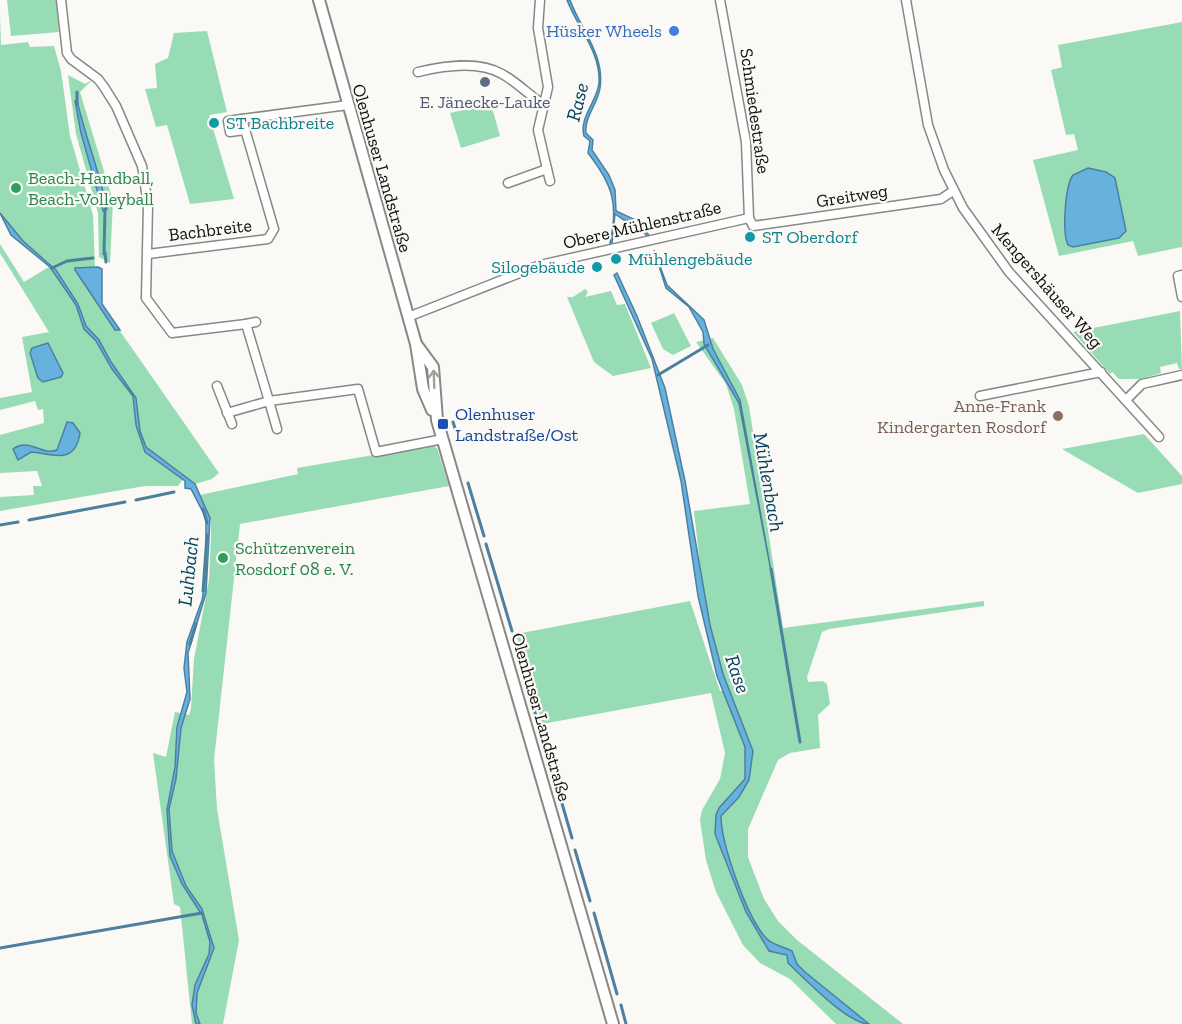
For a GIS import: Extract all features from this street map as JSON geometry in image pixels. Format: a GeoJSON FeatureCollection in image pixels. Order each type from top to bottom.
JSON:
{"type":"FeatureCollection","features":[{"type":"Feature","properties":{"kind":"street"},"geometry":{"type":"LineString","coordinates":[[61,0],[67,53],[70,59],[95,76],[104,87],[116,106],[142,166],[148,205],[146,298],[172,333],[256,322]]}},
{"type":"Feature","properties":{"kind":"street","name":"Olenhuser Landstraße"},"geometry":{"type":"LineString","coordinates":[[319,0],[416,344],[423,389],[437,420],[613,1024]]}},
{"type":"Feature","properties":{"kind":"street"},"geometry":{"type":"LineString","coordinates":[[540,0],[538,28],[548,87],[538,130],[550,181]]}},
{"type":"Feature","properties":{"kind":"street","name":"Schmiedestraße"},"geometry":{"type":"LineString","coordinates":[[720,0],[746,142],[751,222]]}},
{"type":"Feature","properties":{"kind":"street","name":"Mengershäuser Weg"},"geometry":{"type":"LineString","coordinates":[[906,0],[925,112],[939,158],[971,221],[994,253],[1159,437]]}},
{"type":"Feature","properties":{"kind":"street"},"geometry":{"type":"LineString","coordinates":[[418,72],[455,66],[493,70],[510,79],[544,105]]}},
{"type":"Feature","properties":{"kind":"street"},"geometry":{"type":"LineString","coordinates":[[245,130],[230,132],[228,121],[348,105]]}},
{"type":"Feature","properties":{"kind":"street","name":"Bachbreite"},"geometry":{"type":"LineString","coordinates":[[148,254],[268,239],[274,229],[242,119]]}},
{"type":"Feature","properties":{"kind":"street"},"geometry":{"type":"LineString","coordinates":[[508,183],[547,169]]}},
{"type":"Feature","properties":{"kind":"street","name":"Greitweg"},"geometry":{"type":"LineString","coordinates":[[751,222],[941,199],[954,191]]}},
{"type":"Feature","properties":{"kind":"street","name":"Obere Mühlenstraße"},"geometry":{"type":"LineString","coordinates":[[408,317],[540,265],[650,240],[751,222]]}},
{"type":"Feature","properties":{"kind":"street"},"geometry":{"type":"LineString","coordinates":[[1182,275],[1178,276],[1182,297]]}},
{"type":"Feature","properties":{"kind":"street"},"geometry":{"type":"LineString","coordinates":[[246,324],[277,429]]}},
{"type":"Feature","properties":{"kind":"street"},"geometry":{"type":"LineString","coordinates":[[980,396],[1101,372]]}},
{"type":"Feature","properties":{"kind":"street"},"geometry":{"type":"LineString","coordinates":[[1126,400],[1142,384],[1182,375]]}},
{"type":"Feature","properties":{"kind":"street"},"geometry":{"type":"LineString","coordinates":[[217,386],[232,424]]}},
{"type":"Feature","properties":{"kind":"street"},"geometry":{"type":"LineString","coordinates":[[227,413],[269,401],[358,389],[376,452],[442,439]]}},
{"type":"Feature","properties":{"kind":"green space"},"geometry":{"type":"Polygon","coordinates":[[[7,0],[56,0],[59,32],[11,36],[7,0]]]}},
{"type":"Feature","properties":{"kind":"green space"},"geometry":{"type":"Polygon","coordinates":[[[0,16],[1,45],[28,42],[30,47],[54,46],[61,71],[70,136],[93,215],[95,267],[76,268],[219,473],[212,479],[195,484],[185,477],[178,486],[145,486],[0,511],[0,497],[34,495],[33,486],[42,486],[37,471],[0,473],[0,435],[44,423],[43,409],[38,410],[35,401],[0,410],[0,398],[32,392],[22,337],[49,332],[0,253],[0,244],[24,282],[52,265],[23,241],[0,213],[0,16]]]}},
{"type":"Feature","properties":{"kind":"green space"},"geometry":{"type":"Polygon","coordinates":[[[1182,22],[1182,247],[1138,256],[1133,241],[1059,256],[1033,160],[1078,150],[1074,134],[1066,135],[1051,70],[1062,67],[1058,45],[1182,22]]]}},
{"type":"Feature","properties":{"kind":"green space"},"geometry":{"type":"Polygon","coordinates":[[[207,31],[227,112],[209,115],[234,199],[190,204],[167,125],[156,127],[145,89],[157,88],[155,64],[168,58],[174,33],[207,31]]]}},
{"type":"Feature","properties":{"kind":"green space"},"geometry":{"type":"Polygon","coordinates":[[[68,75],[85,84],[92,80],[80,92],[113,201],[110,263],[99,257],[98,213],[76,134],[68,75]]]}},
{"type":"Feature","properties":{"kind":"green space"},"geometry":{"type":"Polygon","coordinates":[[[480,106],[493,111],[500,136],[461,148],[450,113],[480,106]]]}},
{"type":"Feature","properties":{"kind":"green space"},"geometry":{"type":"Polygon","coordinates":[[[585,289],[588,292],[585,297],[611,291],[617,305],[625,304],[651,368],[613,376],[594,362],[567,297],[573,297],[585,289]]]}},
{"type":"Feature","properties":{"kind":"green space"},"geometry":{"type":"Polygon","coordinates":[[[1180,311],[1182,369],[1179,369],[1177,363],[1160,367],[1161,373],[1141,379],[1119,379],[1112,372],[1110,374],[1073,332],[1180,311]]]}},
{"type":"Feature","properties":{"kind":"green space"},"geometry":{"type":"Polygon","coordinates":[[[674,313],[691,346],[673,355],[663,349],[651,323],[674,313]]]}},
{"type":"Feature","properties":{"kind":"green space"},"geometry":{"type":"Polygon","coordinates":[[[713,338],[742,385],[749,406],[783,628],[984,601],[984,606],[829,629],[822,632],[807,677],[808,682],[823,681],[827,684],[830,704],[818,715],[820,748],[790,753],[778,760],[748,829],[748,857],[764,899],[778,921],[797,940],[903,1024],[836,1024],[790,979],[760,963],[743,945],[716,892],[706,860],[700,820],[702,810],[720,779],[725,753],[711,693],[542,724],[516,634],[690,601],[720,691],[723,690],[745,747],[745,779],[724,802],[721,816],[739,797],[749,780],[753,752],[723,674],[710,625],[703,592],[694,511],[750,504],[734,409],[726,384],[696,342],[713,338]]]}},
{"type":"Feature","properties":{"kind":"green space"},"geometry":{"type":"Polygon","coordinates":[[[1144,434],[1182,476],[1182,484],[1138,493],[1062,449],[1144,434]]]}},
{"type":"Feature","properties":{"kind":"green space"},"geometry":{"type":"Polygon","coordinates":[[[432,445],[437,448],[449,486],[240,524],[214,760],[217,809],[239,940],[223,1024],[192,1024],[180,907],[174,904],[153,753],[166,757],[175,712],[189,715],[191,708],[194,659],[209,580],[211,536],[211,521],[200,495],[298,474],[297,468],[432,445]]]}},
{"type":"Feature","properties":{"kind":"water"},"geometry":{"type":"Polygon","coordinates":[[[567,0],[570,0],[596,54],[601,76],[597,100],[587,121],[586,133],[593,140],[592,150],[609,175],[615,190],[616,211],[640,222],[650,237],[648,238],[638,223],[624,220],[615,214],[612,243],[610,243],[614,216],[611,195],[603,175],[588,153],[590,141],[584,136],[583,129],[586,116],[598,90],[599,72],[592,50],[567,0]]]}},
{"type":"Feature","properties":{"kind":"water"},"geometry":{"type":"Polygon","coordinates":[[[77,100],[104,195],[107,209],[103,211],[81,133],[75,101],[77,100]]]}},
{"type":"Feature","properties":{"kind":"water"},"geometry":{"type":"Polygon","coordinates":[[[1088,168],[1106,172],[1115,178],[1126,231],[1119,238],[1073,247],[1068,245],[1065,230],[1068,189],[1073,175],[1088,168]]]}},
{"type":"Feature","properties":{"kind":"water"},"geometry":{"type":"Polygon","coordinates":[[[0,213],[23,241],[56,270],[78,304],[86,326],[99,340],[136,398],[140,431],[146,447],[195,484],[210,518],[206,593],[188,653],[190,699],[181,728],[176,779],[169,809],[172,851],[186,886],[202,909],[214,948],[197,993],[196,1013],[200,1024],[196,1024],[192,1005],[195,985],[209,954],[210,942],[202,915],[182,884],[170,856],[167,810],[175,767],[177,727],[187,692],[184,668],[187,642],[202,600],[206,575],[206,518],[191,489],[185,488],[185,481],[145,452],[136,425],[133,396],[112,369],[96,341],[84,329],[76,305],[50,267],[11,235],[0,213]]]}},
{"type":"Feature","properties":{"kind":"water"},"geometry":{"type":"Polygon","coordinates":[[[654,250],[667,285],[704,320],[713,349],[740,400],[771,571],[739,403],[704,344],[703,332],[689,307],[666,288],[654,250]]]}},
{"type":"Feature","properties":{"kind":"water"},"geometry":{"type":"Polygon","coordinates":[[[98,267],[102,269],[102,304],[120,330],[115,330],[75,270],[75,268],[98,267]]]}},
{"type":"Feature","properties":{"kind":"water"},"geometry":{"type":"Polygon","coordinates":[[[617,273],[637,316],[665,388],[685,481],[710,625],[723,674],[753,751],[749,780],[739,797],[721,816],[730,862],[751,915],[767,939],[792,951],[797,964],[805,972],[869,1024],[850,1017],[827,999],[788,963],[787,955],[769,951],[746,912],[715,834],[716,815],[719,808],[745,779],[745,747],[717,676],[698,596],[681,481],[652,359],[614,275],[617,273]]]}},
{"type":"Feature","properties":{"kind":"water"},"geometry":{"type":"Polygon","coordinates":[[[48,343],[63,373],[61,377],[43,382],[38,378],[30,353],[32,348],[48,343]]]}},
{"type":"Feature","properties":{"kind":"water"},"geometry":{"type":"Polygon","coordinates":[[[67,422],[73,423],[80,433],[73,450],[61,456],[31,452],[18,460],[13,449],[19,446],[30,446],[46,451],[57,450],[67,422]]]}},
{"type":"Feature","properties":{"kind":"waterway"},"geometry":{"type":"LineString","coordinates":[[77,92],[77,104]]}},
{"type":"Feature","properties":{"kind":"waterway"},"geometry":{"type":"LineString","coordinates":[[104,254],[105,209]]}},
{"type":"Feature","properties":{"kind":"waterway"},"geometry":{"type":"LineString","coordinates":[[105,253],[106,262]]}},
{"type":"Feature","properties":{"kind":"waterway"},"geometry":{"type":"LineString","coordinates":[[52,268],[67,261],[93,258]]}},
{"type":"Feature","properties":{"kind":"waterway"},"geometry":{"type":"LineString","coordinates":[[658,375],[708,345]]}},
{"type":"Feature","properties":{"kind":"waterway"},"geometry":{"type":"LineString","coordinates":[[453,422],[459,441]]}},
{"type":"Feature","properties":{"kind":"waterway"},"geometry":{"type":"LineString","coordinates":[[468,483],[484,536]]}},
{"type":"Feature","properties":{"kind":"waterway"},"geometry":{"type":"LineString","coordinates":[[136,500],[174,492]]}},
{"type":"Feature","properties":{"kind":"waterway"},"geometry":{"type":"LineString","coordinates":[[29,520],[125,502]]}},
{"type":"Feature","properties":{"kind":"waterway","name":"Luhbach"},"geometry":{"type":"LineString","coordinates":[[203,509],[207,523]]}},
{"type":"Feature","properties":{"kind":"waterway"},"geometry":{"type":"LineString","coordinates":[[0,525],[18,522]]}},
{"type":"Feature","properties":{"kind":"waterway","name":"Luhbach"},"geometry":{"type":"LineString","coordinates":[[203,591],[207,535]]}},
{"type":"Feature","properties":{"kind":"waterway"},"geometry":{"type":"LineString","coordinates":[[486,544],[512,631]]}},
{"type":"Feature","properties":{"kind":"waterway","name":"Mühlenbach"},"geometry":{"type":"LineString","coordinates":[[771,569],[800,742]]}},
{"type":"Feature","properties":{"kind":"waterway","name":"Luhbach"},"geometry":{"type":"LineString","coordinates":[[190,644],[196,624]]}},
{"type":"Feature","properties":{"kind":"waterway"},"geometry":{"type":"LineString","coordinates":[[514,640],[516,646]]}},
{"type":"Feature","properties":{"kind":"waterway"},"geometry":{"type":"LineString","coordinates":[[518,654],[526,680]]}},
{"type":"Feature","properties":{"kind":"waterway"},"geometry":{"type":"LineString","coordinates":[[530,695],[557,789]]}},
{"type":"Feature","properties":{"kind":"waterway"},"geometry":{"type":"LineString","coordinates":[[561,800],[572,838]]}},
{"type":"Feature","properties":{"kind":"waterway"},"geometry":{"type":"LineString","coordinates":[[575,850],[590,901]]}},
{"type":"Feature","properties":{"kind":"waterway"},"geometry":{"type":"LineString","coordinates":[[0,948],[202,913]]}},
{"type":"Feature","properties":{"kind":"waterway"},"geometry":{"type":"LineString","coordinates":[[594,913],[617,994]]}},
{"type":"Feature","properties":{"kind":"waterway"},"geometry":{"type":"LineString","coordinates":[[621,1005],[626,1024]]}},
{"type":"Feature","properties":{"kind":"place","name":"Hüsker Wheels"},"geometry":{"type":"Point","coordinates":[674,31]}},
{"type":"Feature","properties":{"kind":"place","name":"E. Jänecke-Lauke"},"geometry":{"type":"Point","coordinates":[485,82]}},
{"type":"Feature","properties":{"kind":"place","name":"ST Bachbreite"},"geometry":{"type":"Point","coordinates":[214,123]}},
{"type":"Feature","properties":{"kind":"place","name":"Beach-Handball, Beach-Volleyball"},"geometry":{"type":"Point","coordinates":[16,188]}},
{"type":"Feature","properties":{"kind":"place","name":"ST Oberdorf"},"geometry":{"type":"Point","coordinates":[750,237]}},
{"type":"Feature","properties":{"kind":"place","name":"Mühlengebäude"},"geometry":{"type":"Point","coordinates":[616,259]}},
{"type":"Feature","properties":{"kind":"place","name":"Silogebäude"},"geometry":{"type":"Point","coordinates":[597,267]}},
{"type":"Feature","properties":{"kind":"place","name":"Anne-Frank Kindergarten Rosdorf"},"geometry":{"type":"Point","coordinates":[1058,416]}},
{"type":"Feature","properties":{"kind":"place","name":"Olenhuser Landstraße/Ost"},"geometry":{"type":"Point","coordinates":[443,424]}},
{"type":"Feature","properties":{"kind":"place","name":"Schützenverein Rosdorf 08 e. V."},"geometry":{"type":"Point","coordinates":[223,558]}},
{"type":"Feature","properties":{"kind":"water label","name":"Rase"},"geometry":{"type":"Point","coordinates":[577,102]}},
{"type":"Feature","properties":{"kind":"water label","name":"Rase"},"geometry":{"type":"Point","coordinates":[738,674]}}]}
